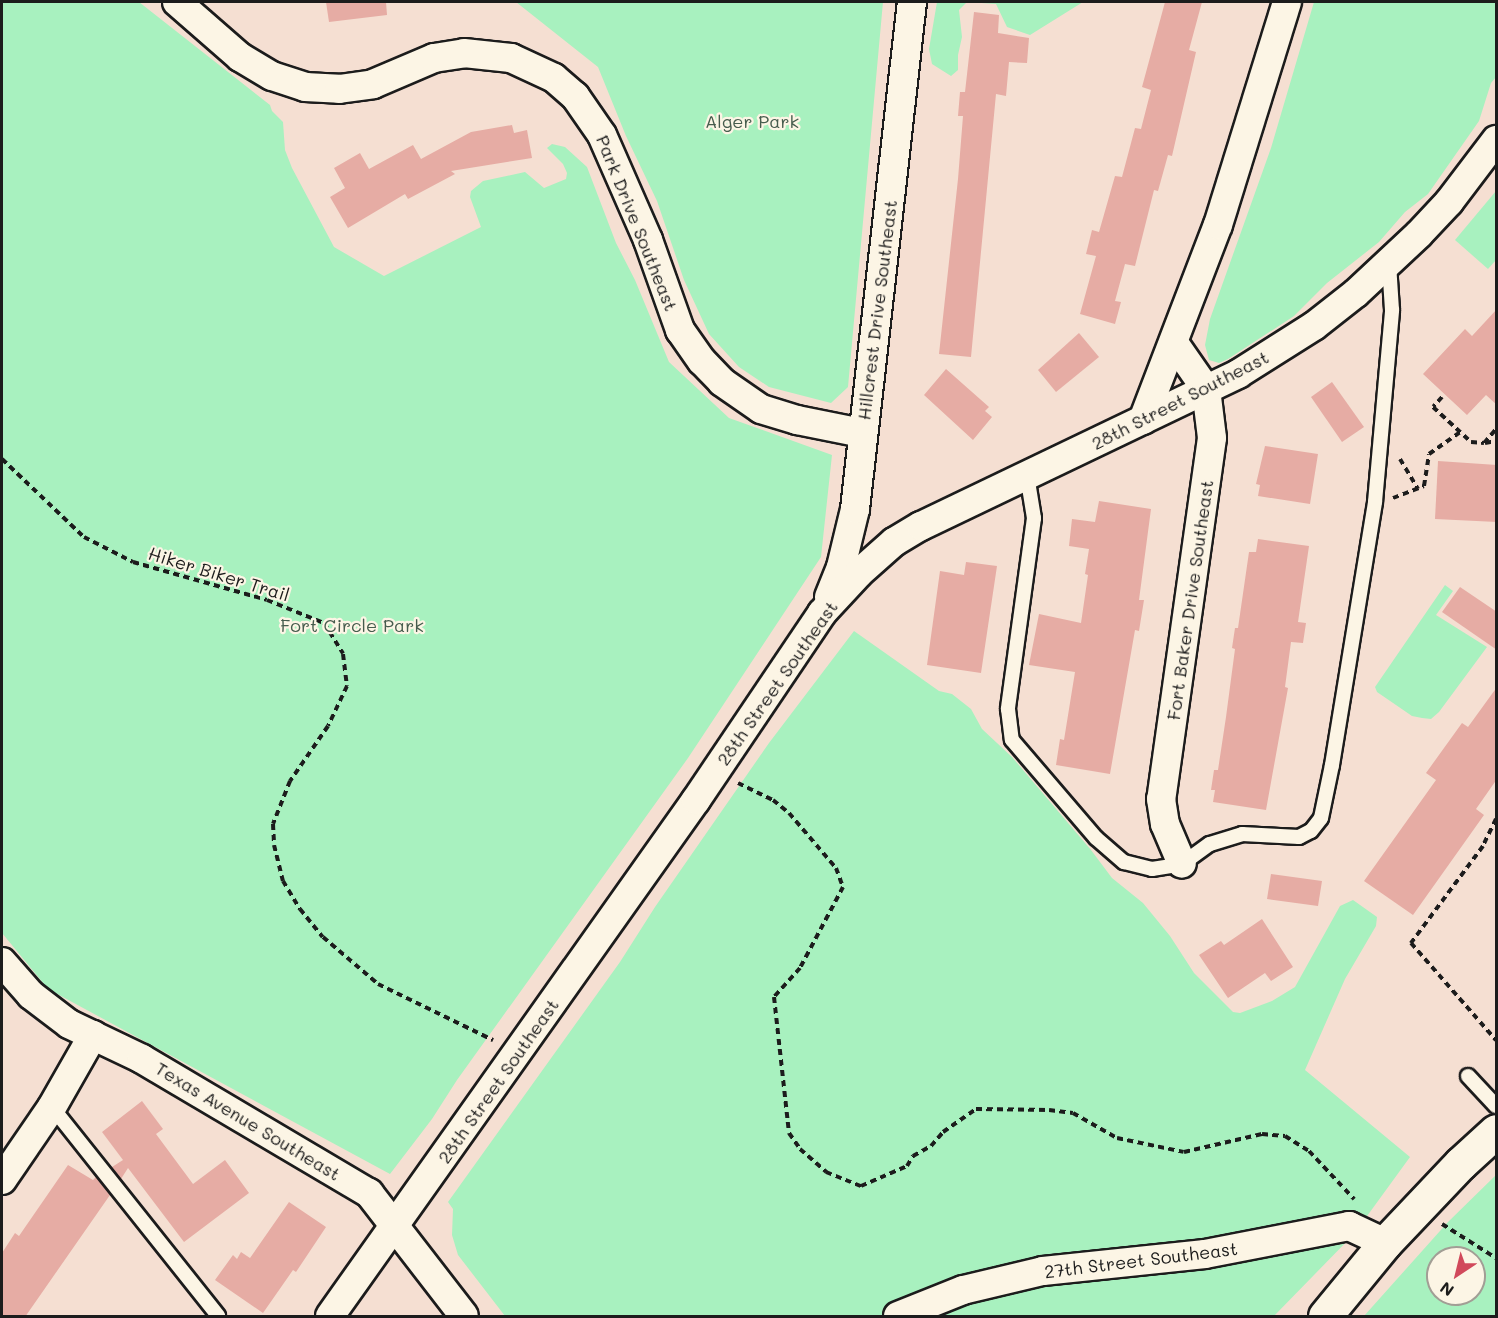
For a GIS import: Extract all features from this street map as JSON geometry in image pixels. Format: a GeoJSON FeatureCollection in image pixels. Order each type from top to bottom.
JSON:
{"type":"FeatureCollection","features":[{"type":"Feature","properties":{"kind":"street","name":"Park Drive Southeast"},"geometry":{"type":"LineString","coordinates":[[177,2],[240,57],[272,76],[305,87],[339,89],[373,84],[434,58],[464,53],[511,58],[554,78],[587,111],[602,135],[648,240],[680,330],[702,361],[722,382],[761,409],[797,420],[862,433]]}},
{"type":"Feature","properties":{"kind":"street","name":"Hillcrest Drive Southeast"},"geometry":{"type":"LineString","coordinates":[[822,613],[841,567],[855,509],[912,2]]}},
{"type":"Feature","properties":{"kind":"street"},"geometry":{"type":"LineString","coordinates":[[1143,420],[1174,343],[1239,161],[1287,2]]}},
{"type":"Feature","properties":{"kind":"street","name":"28th Street Southeast"},"geometry":{"type":"LineString","coordinates":[[330,1317],[696,800],[822,613],[859,573],[894,542],[921,526],[1206,389],[1271,356],[1314,327],[1389,264],[1449,202],[1497,140]]}},
{"type":"Feature","properties":{"kind":"street","name":"Fort Baker Drive Southeast"},"geometry":{"type":"LineString","coordinates":[[1174,343],[1206,389],[1212,438],[1161,799],[1165,824],[1182,864]]}},
{"type":"Feature","properties":{"kind":"street"},"geometry":{"type":"LineString","coordinates":[[855,509],[870,526],[885,532],[921,526]]}},
{"type":"Feature","properties":{"kind":"street","name":"Texas Avenue Southeast"},"geometry":{"type":"LineString","coordinates":[[2,962],[31,995],[69,1024],[142,1059],[369,1193],[464,1317]]}},
{"type":"Feature","properties":{"kind":"street"},"geometry":{"type":"LineString","coordinates":[[2,1180],[52,1107],[93,1035]]}},
{"type":"Feature","properties":{"kind":"street"},"geometry":{"type":"LineString","coordinates":[[1325,1317],[1385,1243],[1497,1131]]}},
{"type":"Feature","properties":{"kind":"street","name":"27th Street Southeast"},"geometry":{"type":"LineString","coordinates":[[898,1317],[963,1290],[1043,1270],[1204,1254],[1349,1226],[1385,1243]]}},
{"type":"Feature","properties":{"kind":"lane"},"geometry":{"type":"LineString","coordinates":[[1027,475],[1034,518],[1008,709],[1012,740],[1096,838],[1124,862],[1152,868],[1182,864],[1210,844],[1242,834],[1299,837],[1311,831],[1321,818],[1332,765],[1375,502],[1392,310],[1389,264]]}},
{"type":"Feature","properties":{"kind":"lane"},"geometry":{"type":"LineString","coordinates":[[1468,1076],[1497,1106]]}},
{"type":"Feature","properties":{"kind":"lane"},"geometry":{"type":"LineString","coordinates":[[52,1107],[218,1317]]}},
{"type":"Feature","properties":{"kind":"path"},"geometry":{"type":"LineString","coordinates":[[1442,397],[1433,407],[1472,442],[1497,441]]}},
{"type":"Feature","properties":{"kind":"path"},"geometry":{"type":"LineString","coordinates":[[1484,443],[1497,429]]}},
{"type":"Feature","properties":{"kind":"path"},"geometry":{"type":"LineString","coordinates":[[1375,502],[1403,497],[1424,486],[1429,454],[1460,432]]}},
{"type":"Feature","properties":{"kind":"path","name":"Hiker Biker Trail"},"geometry":{"type":"LineString","coordinates":[[2,459],[84,537],[133,562],[267,600],[324,623],[344,654],[347,686],[328,726],[290,780],[273,824],[274,845],[283,881],[300,909],[323,937],[378,984],[494,1041],[500,1036]]}},
{"type":"Feature","properties":{"kind":"path"},"geometry":{"type":"LineString","coordinates":[[734,780],[773,800],[789,813],[836,868],[843,886],[800,968],[774,997],[789,1133],[800,1149],[826,1172],[861,1186],[907,1166],[913,1156],[931,1146],[943,1132],[976,1110],[1073,1113],[1117,1138],[1184,1152],[1262,1134],[1285,1136],[1309,1151],[1360,1204]]}},
{"type":"Feature","properties":{"kind":"path"},"geometry":{"type":"LineString","coordinates":[[1497,819],[1483,846],[1411,943],[1497,1040]]}},
{"type":"Feature","properties":{"kind":"path"},"geometry":{"type":"LineString","coordinates":[[1442,1224],[1495,1257]]}},
{"type":"Feature","properties":{"kind":"green space","name":"Fort Circle Park"},"geometry":{"type":"Polygon","coordinates":[[[2,2],[139,2],[270,105],[272,111],[283,122],[285,150],[292,168],[334,247],[384,276],[481,227],[470,197],[471,191],[483,181],[525,172],[544,188],[566,179],[567,173],[563,164],[547,148],[552,144],[565,147],[587,167],[616,243],[635,280],[669,362],[729,418],[832,455],[821,557],[688,758],[457,1080],[432,1119],[390,1174],[48,989],[2,933],[2,2]]]}},
{"type":"Feature","properties":{"kind":"green space","name":"Alger Park"},"geometry":{"type":"Polygon","coordinates":[[[516,2],[883,2],[848,387],[831,403],[769,387],[739,367],[709,334],[684,280],[657,201],[626,136],[598,67],[516,2]]]}},
{"type":"Feature","properties":{"kind":"green space"},"geometry":{"type":"Polygon","coordinates":[[[937,2],[967,2],[959,10],[962,37],[958,55],[958,70],[951,76],[932,64],[929,49],[937,2]]]}},
{"type":"Feature","properties":{"kind":"green space"},"geometry":{"type":"Polygon","coordinates":[[[967,2],[1083,2],[1030,35],[1007,27],[996,4],[967,2]]]}},
{"type":"Feature","properties":{"kind":"green space"},"geometry":{"type":"Polygon","coordinates":[[[1314,2],[1496,2],[1496,77],[1491,83],[1479,121],[1428,194],[1405,212],[1379,242],[1327,283],[1294,316],[1219,363],[1209,360],[1205,345],[1210,319],[1271,148],[1314,2]]]}},
{"type":"Feature","properties":{"kind":"green space"},"geometry":{"type":"Polygon","coordinates":[[[1496,191],[1496,260],[1488,269],[1455,240],[1496,191]]]}},
{"type":"Feature","properties":{"kind":"green space"},"geometry":{"type":"Polygon","coordinates":[[[1445,585],[1453,591],[1436,615],[1487,647],[1439,712],[1431,719],[1412,716],[1377,692],[1375,687],[1445,585]]]}},
{"type":"Feature","properties":{"kind":"green space"},"geometry":{"type":"Polygon","coordinates":[[[854,631],[939,691],[952,694],[971,709],[982,729],[1012,757],[1112,878],[1143,903],[1170,936],[1194,973],[1233,1012],[1240,1013],[1272,1001],[1295,987],[1340,906],[1353,900],[1377,917],[1376,926],[1345,979],[1305,1070],[1410,1157],[1354,1234],[1274,1316],[505,1316],[458,1255],[452,1235],[453,1209],[448,1202],[620,962],[655,907],[769,743],[854,631]]]}},
{"type":"Feature","properties":{"kind":"green space"},"geometry":{"type":"Polygon","coordinates":[[[1496,1175],[1496,1316],[1364,1316],[1426,1247],[1426,1306],[1486,1306],[1486,1246],[1427,1246],[1496,1175]]]}},
{"type":"Feature","properties":{"kind":"building"},"geometry":{"type":"Polygon","coordinates":[[[326,2],[386,2],[387,15],[329,22],[326,2]]]}},
{"type":"Feature","properties":{"kind":"building"},"geometry":{"type":"Polygon","coordinates":[[[1165,2],[1202,2],[1189,50],[1196,52],[1172,156],[1168,155],[1158,191],[1154,190],[1135,266],[1125,264],[1115,301],[1121,302],[1115,324],[1080,314],[1096,256],[1086,254],[1092,230],[1099,232],[1115,176],[1122,177],[1135,128],[1141,129],[1151,90],[1142,87],[1165,2]]]}},
{"type":"Feature","properties":{"kind":"building"},"geometry":{"type":"Polygon","coordinates":[[[974,12],[999,15],[998,33],[1029,38],[1027,63],[1009,62],[1006,96],[996,94],[971,357],[939,354],[958,179],[963,116],[958,116],[960,92],[965,92],[974,12]]]}},
{"type":"Feature","properties":{"kind":"building"},"geometry":{"type":"Polygon","coordinates":[[[512,125],[514,133],[527,130],[532,158],[451,171],[455,174],[408,199],[405,194],[348,228],[330,197],[345,188],[334,168],[360,153],[369,169],[413,145],[421,159],[471,132],[512,125]]]}},
{"type":"Feature","properties":{"kind":"building"},"geometry":{"type":"Polygon","coordinates":[[[1497,309],[1497,405],[1486,395],[1467,415],[1423,374],[1465,329],[1472,336],[1497,309]]]}},
{"type":"Feature","properties":{"kind":"building"},"geometry":{"type":"Polygon","coordinates":[[[1079,333],[1099,357],[1056,392],[1038,370],[1079,333]]]}},
{"type":"Feature","properties":{"kind":"building"},"geometry":{"type":"Polygon","coordinates":[[[946,369],[989,407],[985,411],[992,417],[973,440],[924,395],[946,369]]]}},
{"type":"Feature","properties":{"kind":"building"},"geometry":{"type":"Polygon","coordinates":[[[1332,382],[1364,427],[1342,442],[1311,397],[1332,382]]]}},
{"type":"Feature","properties":{"kind":"building"},"geometry":{"type":"Polygon","coordinates":[[[1265,446],[1318,454],[1310,504],[1258,496],[1260,485],[1256,484],[1265,446]]]}},
{"type":"Feature","properties":{"kind":"building"},"geometry":{"type":"Polygon","coordinates":[[[1438,461],[1497,465],[1497,522],[1435,519],[1438,461]]]}},
{"type":"Feature","properties":{"kind":"building"},"geometry":{"type":"Polygon","coordinates":[[[1099,501],[1151,509],[1139,600],[1144,600],[1139,631],[1135,630],[1110,774],[1056,765],[1060,739],[1064,740],[1075,672],[1029,665],[1039,614],[1081,623],[1088,575],[1085,574],[1089,549],[1069,546],[1072,519],[1095,522],[1099,501]]]}},
{"type":"Feature","properties":{"kind":"building"},"geometry":{"type":"Polygon","coordinates":[[[1258,539],[1309,546],[1298,622],[1306,623],[1303,643],[1291,642],[1285,687],[1288,688],[1266,810],[1213,802],[1215,790],[1211,790],[1214,770],[1218,770],[1235,649],[1232,648],[1235,628],[1238,628],[1249,552],[1256,552],[1258,539]]]}},
{"type":"Feature","properties":{"kind":"building"},"geometry":{"type":"Polygon","coordinates":[[[966,562],[997,566],[981,673],[927,665],[940,571],[964,575],[966,562]]]}},
{"type":"Feature","properties":{"kind":"building"},"geometry":{"type":"Polygon","coordinates":[[[1460,587],[1497,612],[1497,650],[1442,612],[1460,587]]]}},
{"type":"Feature","properties":{"kind":"building"},"geometry":{"type":"Polygon","coordinates":[[[1497,687],[1497,779],[1476,809],[1484,815],[1413,915],[1364,881],[1436,780],[1426,773],[1462,723],[1468,727],[1497,687]]]}},
{"type":"Feature","properties":{"kind":"building"},"geometry":{"type":"Polygon","coordinates":[[[1271,874],[1322,881],[1318,906],[1267,899],[1271,874]]]}},
{"type":"Feature","properties":{"kind":"building"},"geometry":{"type":"Polygon","coordinates":[[[1262,919],[1293,967],[1271,981],[1265,973],[1228,998],[1199,955],[1221,941],[1224,945],[1262,919]]]}},
{"type":"Feature","properties":{"kind":"building"},"geometry":{"type":"Polygon","coordinates":[[[142,1101],[163,1129],[156,1134],[193,1184],[225,1160],[249,1193],[184,1242],[128,1168],[121,1179],[112,1167],[123,1160],[102,1132],[142,1101]]]}},
{"type":"Feature","properties":{"kind":"building"},"geometry":{"type":"Polygon","coordinates":[[[68,1165],[93,1180],[96,1177],[110,1195],[25,1317],[2,1317],[2,1253],[15,1233],[19,1236],[68,1165]]]}},
{"type":"Feature","properties":{"kind":"building"},"geometry":{"type":"Polygon","coordinates":[[[289,1202],[326,1227],[296,1272],[293,1270],[263,1313],[215,1280],[233,1255],[237,1259],[241,1252],[250,1258],[289,1202]]]}}]}
